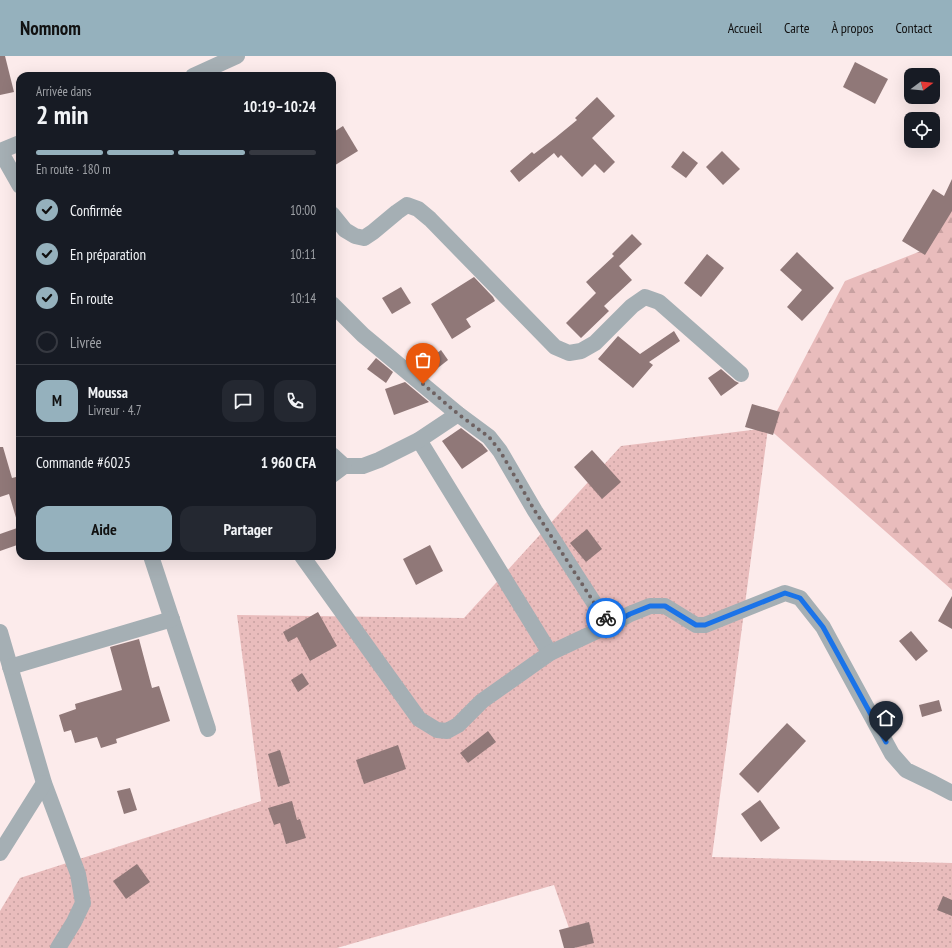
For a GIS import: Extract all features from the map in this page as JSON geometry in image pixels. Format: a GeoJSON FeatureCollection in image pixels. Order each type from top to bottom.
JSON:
{"type":"FeatureCollection","features":[{"type":"Feature","properties":{"kind":"street"},"geometry":{"type":"LineString","coordinates":[[219,71],[237,56]]}},
{"type":"Feature","properties":{"kind":"street"},"geometry":{"type":"LineString","coordinates":[[16,145],[0,151],[16,179]]}},
{"type":"Feature","properties":{"kind":"street"},"geometry":{"type":"LineString","coordinates":[[336,219],[345,230],[355,236],[364,238],[407,205],[418,209],[430,219],[555,347],[569,353],[581,351],[595,343],[632,306],[645,297],[659,302],[741,374]]}},
{"type":"Feature","properties":{"kind":"street"},"geometry":{"type":"LineString","coordinates":[[336,308],[363,335],[458,414],[489,437],[500,451],[535,511],[600,612],[612,624]]}},
{"type":"Feature","properties":{"kind":"street"},"geometry":{"type":"LineString","coordinates":[[338,471],[363,466],[379,460],[419,440],[458,414]]}},
{"type":"Feature","properties":{"kind":"street"},"geometry":{"type":"LineString","coordinates":[[419,440],[550,653]]}},
{"type":"Feature","properties":{"kind":"street"},"geometry":{"type":"LineString","coordinates":[[152,560],[208,729]]}},
{"type":"Feature","properties":{"kind":"street"},"geometry":{"type":"LineString","coordinates":[[305,560],[419,719],[437,730],[447,731],[458,725],[482,701],[550,653],[630,614],[650,606],[665,606],[696,625],[705,625],[785,593],[800,598],[823,627],[892,754],[906,770],[952,793]]}},
{"type":"Feature","properties":{"kind":"street"},"geometry":{"type":"LineString","coordinates":[[10,667],[172,619]]}},
{"type":"Feature","properties":{"kind":"street"},"geometry":{"type":"LineString","coordinates":[[0,632],[44,783],[78,874],[83,903],[74,922],[58,948]]}},
{"type":"Feature","properties":{"kind":"street"},"geometry":{"type":"LineString","coordinates":[[0,853],[44,783]]}},
{"type":"Feature","properties":{"kind":"green space"},"geometry":{"type":"Polygon","coordinates":[[[952,192],[952,590],[768,428],[845,281],[921,251],[952,192]]]}},
{"type":"Feature","properties":{"kind":"green space"},"geometry":{"type":"Polygon","coordinates":[[[768,428],[712,857],[952,863],[952,948],[576,948],[554,885],[337,948],[0,948],[0,911],[20,878],[261,801],[237,615],[464,618],[621,446],[768,428]]]}},
{"type":"Feature","properties":{"kind":"building"},"geometry":{"type":"Polygon","coordinates":[[[0,56],[5,56],[14,92],[0,95],[0,56]]]}},
{"type":"Feature","properties":{"kind":"building"},"geometry":{"type":"Polygon","coordinates":[[[855,62],[888,79],[875,104],[843,87],[855,62]]]}},
{"type":"Feature","properties":{"kind":"building"},"geometry":{"type":"Polygon","coordinates":[[[597,97],[615,116],[592,138],[615,162],[604,173],[595,164],[582,177],[561,155],[558,158],[554,153],[519,182],[510,171],[532,152],[534,154],[577,120],[575,118],[597,97]]]}},
{"type":"Feature","properties":{"kind":"building"},"geometry":{"type":"Polygon","coordinates":[[[343,126],[358,151],[336,165],[336,130],[343,126]]]}},
{"type":"Feature","properties":{"kind":"building"},"geometry":{"type":"Polygon","coordinates":[[[683,151],[698,163],[686,178],[671,167],[683,151]]]}},
{"type":"Feature","properties":{"kind":"building"},"geometry":{"type":"Polygon","coordinates":[[[722,151],[740,169],[723,185],[706,167],[722,151]]]}},
{"type":"Feature","properties":{"kind":"building"},"geometry":{"type":"Polygon","coordinates":[[[952,179],[952,211],[925,255],[902,241],[933,189],[944,196],[952,179]]]}},
{"type":"Feature","properties":{"kind":"building"},"geometry":{"type":"Polygon","coordinates":[[[632,234],[642,244],[619,266],[632,280],[604,306],[609,311],[581,338],[566,323],[596,293],[586,282],[614,256],[612,254],[632,234]]]}},
{"type":"Feature","properties":{"kind":"building"},"geometry":{"type":"Polygon","coordinates":[[[797,252],[834,288],[802,321],[787,307],[802,290],[780,270],[797,252]]]}},
{"type":"Feature","properties":{"kind":"building"},"geometry":{"type":"Polygon","coordinates":[[[707,254],[724,268],[701,297],[684,283],[707,254]]]}},
{"type":"Feature","properties":{"kind":"building"},"geometry":{"type":"Polygon","coordinates":[[[474,277],[495,301],[466,319],[471,327],[452,339],[431,304],[474,277]]]}},
{"type":"Feature","properties":{"kind":"building"},"geometry":{"type":"Polygon","coordinates":[[[401,287],[411,303],[392,314],[382,298],[401,287]]]}},
{"type":"Feature","properties":{"kind":"building"},"geometry":{"type":"Polygon","coordinates":[[[674,331],[680,341],[649,362],[653,365],[633,388],[598,359],[618,336],[640,354],[674,331]]]}},
{"type":"Feature","properties":{"kind":"building"},"geometry":{"type":"Polygon","coordinates":[[[441,350],[448,360],[434,371],[427,361],[441,350]]]}},
{"type":"Feature","properties":{"kind":"building"},"geometry":{"type":"Polygon","coordinates":[[[376,358],[393,372],[386,383],[367,369],[376,358]]]}},
{"type":"Feature","properties":{"kind":"building"},"geometry":{"type":"Polygon","coordinates":[[[721,369],[739,383],[721,396],[708,378],[721,369]]]}},
{"type":"Feature","properties":{"kind":"building"},"geometry":{"type":"Polygon","coordinates":[[[405,382],[429,402],[394,415],[385,389],[405,382]]]}},
{"type":"Feature","properties":{"kind":"building"},"geometry":{"type":"Polygon","coordinates":[[[752,404],[780,412],[773,435],[745,427],[752,404]]]}},
{"type":"Feature","properties":{"kind":"building"},"geometry":{"type":"Polygon","coordinates":[[[461,428],[482,444],[488,451],[462,469],[442,441],[461,428]]]}},
{"type":"Feature","properties":{"kind":"building"},"geometry":{"type":"Polygon","coordinates":[[[0,447],[3,447],[12,478],[16,477],[16,518],[9,494],[0,497],[0,447]]]}},
{"type":"Feature","properties":{"kind":"building"},"geometry":{"type":"Polygon","coordinates":[[[592,450],[621,482],[602,499],[574,467],[592,450]]]}},
{"type":"Feature","properties":{"kind":"building"},"geometry":{"type":"Polygon","coordinates":[[[16,528],[16,545],[0,551],[0,534],[16,528]]]}},
{"type":"Feature","properties":{"kind":"building"},"geometry":{"type":"Polygon","coordinates":[[[587,529],[602,549],[586,562],[570,543],[587,529]]]}},
{"type":"Feature","properties":{"kind":"building"},"geometry":{"type":"Polygon","coordinates":[[[430,545],[443,571],[416,585],[403,559],[430,545]]]}},
{"type":"Feature","properties":{"kind":"building"},"geometry":{"type":"Polygon","coordinates":[[[952,596],[952,629],[938,621],[952,596]]]}},
{"type":"Feature","properties":{"kind":"building"},"geometry":{"type":"Polygon","coordinates":[[[318,612],[337,646],[310,661],[297,637],[288,642],[283,632],[318,612]]]}},
{"type":"Feature","properties":{"kind":"building"},"geometry":{"type":"Polygon","coordinates":[[[911,631],[928,651],[916,661],[899,641],[911,631]]]}},
{"type":"Feature","properties":{"kind":"building"},"geometry":{"type":"Polygon","coordinates":[[[139,639],[152,688],[159,686],[170,721],[116,739],[117,743],[101,748],[97,737],[75,743],[71,730],[64,732],[59,715],[76,709],[75,704],[122,690],[110,647],[139,639]]]}},
{"type":"Feature","properties":{"kind":"building"},"geometry":{"type":"Polygon","coordinates":[[[302,673],[309,684],[298,692],[291,680],[302,673]]]}},
{"type":"Feature","properties":{"kind":"building"},"geometry":{"type":"Polygon","coordinates":[[[939,700],[942,711],[922,717],[919,705],[939,700]]]}},
{"type":"Feature","properties":{"kind":"building"},"geometry":{"type":"Polygon","coordinates":[[[787,723],[806,741],[758,793],[739,774],[787,723]]]}},
{"type":"Feature","properties":{"kind":"building"},"geometry":{"type":"Polygon","coordinates":[[[488,731],[496,742],[468,763],[460,753],[488,731]]]}},
{"type":"Feature","properties":{"kind":"building"},"geometry":{"type":"Polygon","coordinates":[[[398,745],[406,769],[364,784],[356,760],[398,745]]]}},
{"type":"Feature","properties":{"kind":"building"},"geometry":{"type":"Polygon","coordinates":[[[280,750],[290,783],[278,787],[268,754],[280,750]]]}},
{"type":"Feature","properties":{"kind":"building"},"geometry":{"type":"Polygon","coordinates":[[[130,788],[137,810],[124,814],[117,791],[130,788]]]}},
{"type":"Feature","properties":{"kind":"building"},"geometry":{"type":"Polygon","coordinates":[[[760,800],[780,828],[761,842],[741,814],[760,800]]]}},
{"type":"Feature","properties":{"kind":"building"},"geometry":{"type":"Polygon","coordinates":[[[292,801],[297,820],[300,819],[306,838],[286,844],[280,823],[274,825],[268,808],[292,801]]]}},
{"type":"Feature","properties":{"kind":"building"},"geometry":{"type":"Polygon","coordinates":[[[137,864],[150,882],[126,899],[113,881],[137,864]]]}},
{"type":"Feature","properties":{"kind":"building"},"geometry":{"type":"Polygon","coordinates":[[[943,896],[952,900],[952,916],[937,910],[943,896]]]}},
{"type":"Feature","properties":{"kind":"building"},"geometry":{"type":"Polygon","coordinates":[[[589,922],[594,943],[574,948],[564,948],[559,930],[589,922]]]}},
{"type":"Feature","properties":{"kind":"way so far"},"geometry":{"type":"LineString","coordinates":[[423,384],[458,414],[489,437],[500,451],[535,511],[600,612],[606,618]]}},
{"type":"Feature","properties":{"kind":"route"},"geometry":{"type":"LineString","coordinates":[[606,618],[612,624],[630,614],[650,606],[665,606],[696,625],[705,625],[785,593],[800,598],[823,627],[886,742]]}}]}
